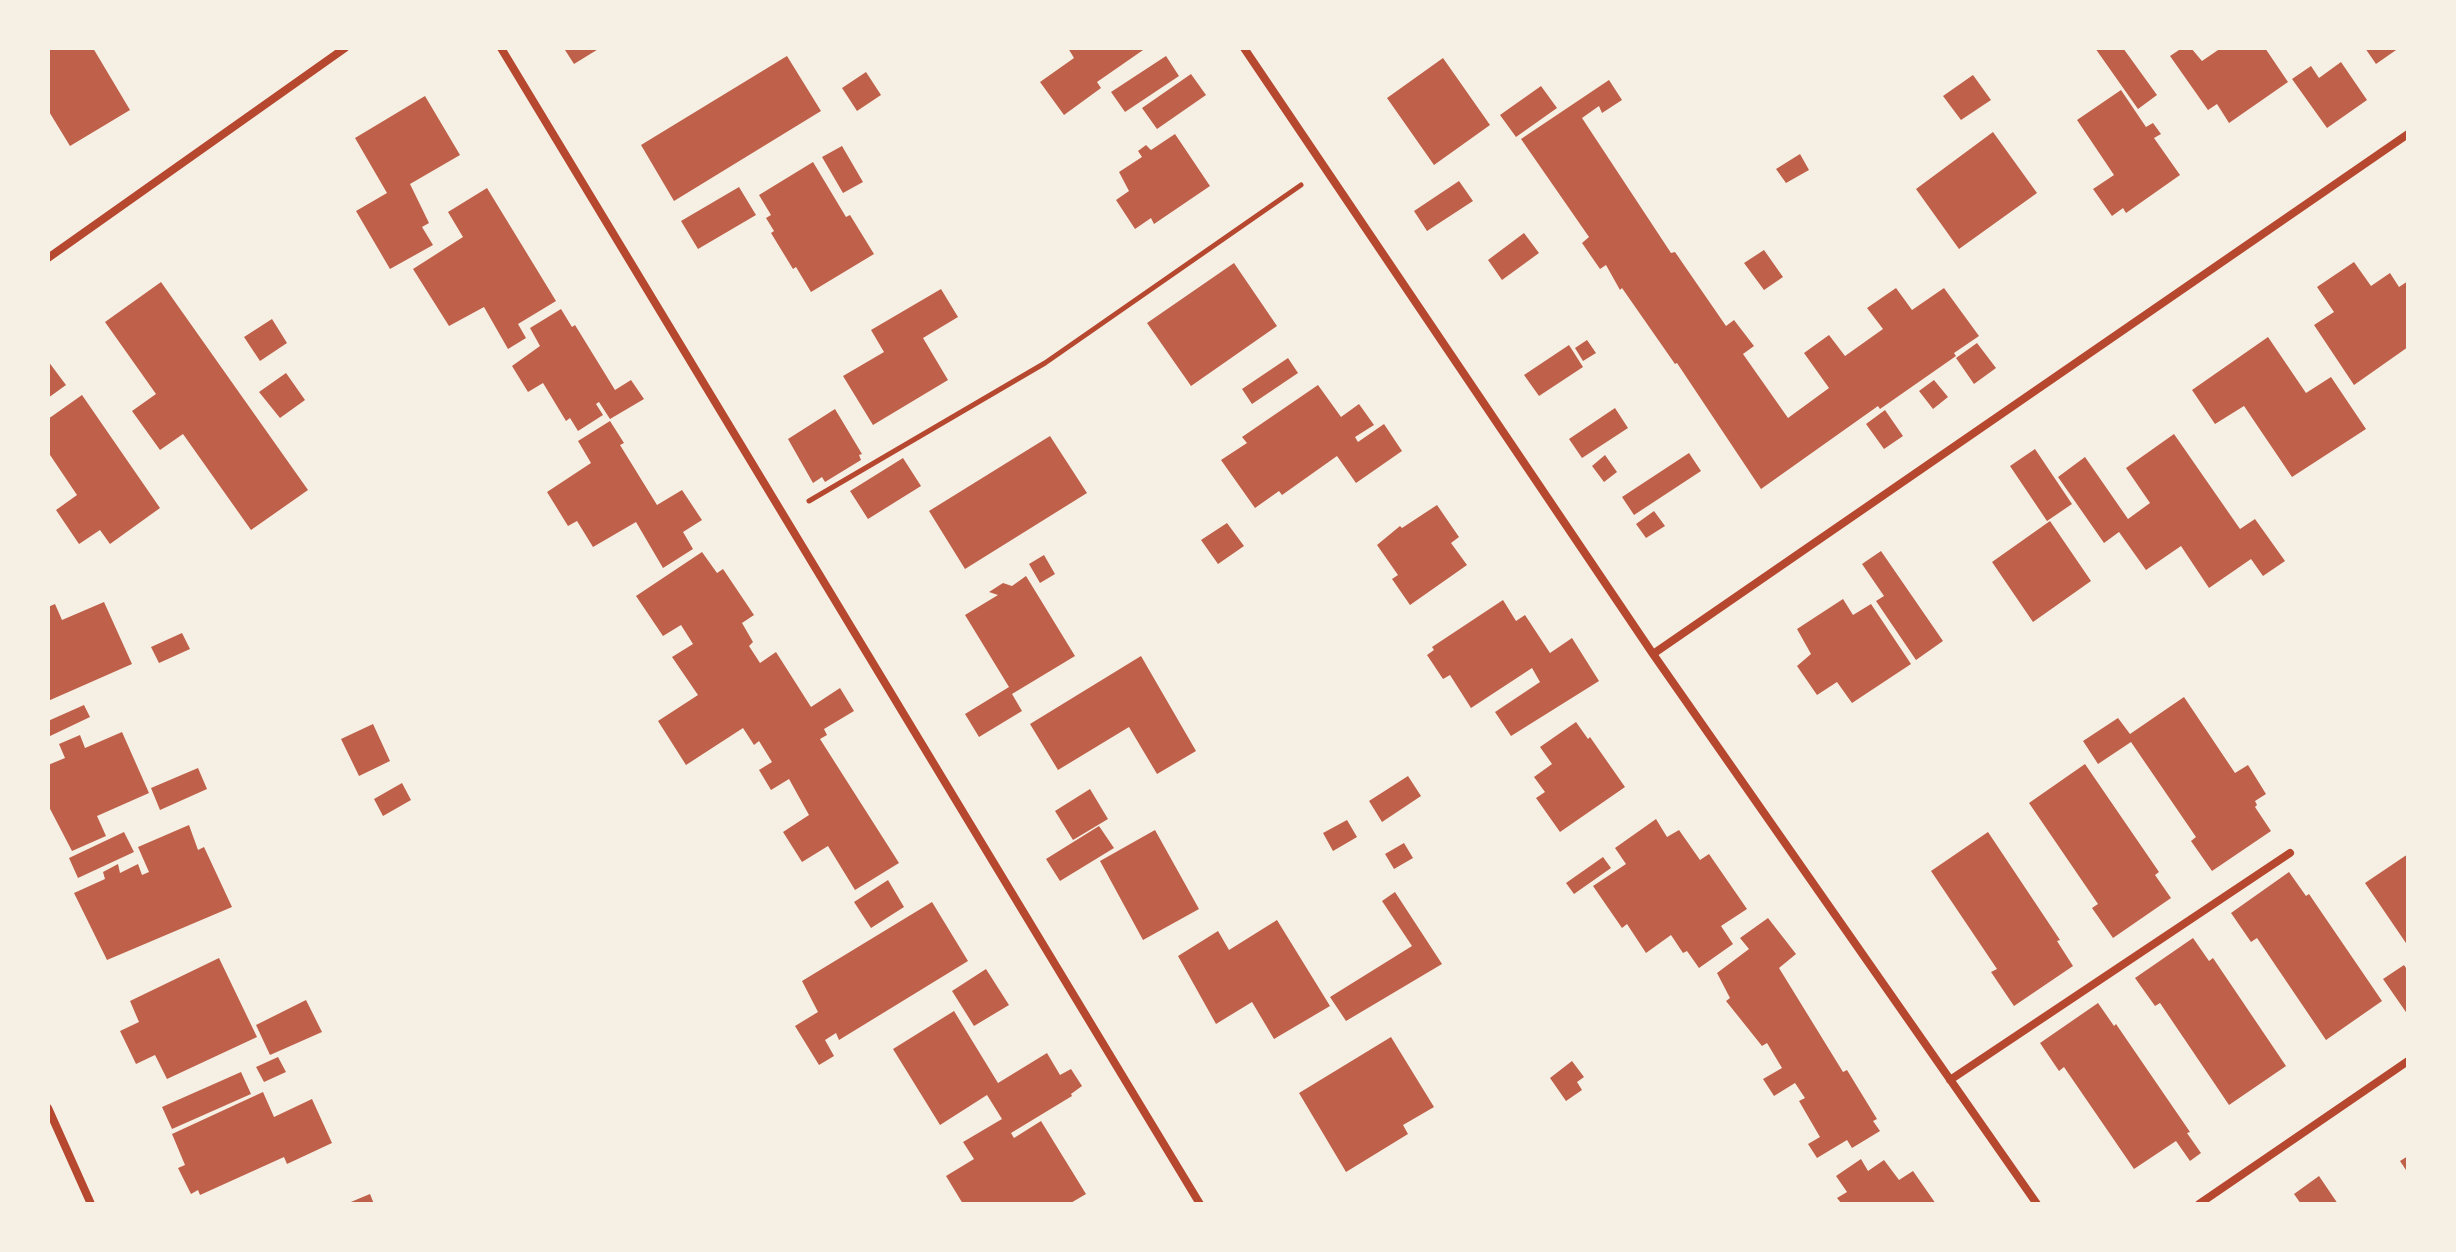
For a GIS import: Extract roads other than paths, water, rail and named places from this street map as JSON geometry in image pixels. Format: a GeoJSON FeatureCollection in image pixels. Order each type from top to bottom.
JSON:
{"type":"FeatureCollection","features":[{"type":"Feature","properties":{"kind":"street"},"geometry":{"type":"LineString","coordinates":[[48,258],[345,48]]}},
{"type":"Feature","properties":{"kind":"street"},"geometry":{"type":"LineString","coordinates":[[501,48],[1200,1204]]}},
{"type":"Feature","properties":{"kind":"street"},"geometry":{"type":"LineString","coordinates":[[1244,48],[1653,654],[2037,1204]]}},
{"type":"Feature","properties":{"kind":"street"},"geometry":{"type":"LineString","coordinates":[[1653,654],[2408,134]]}},
{"type":"Feature","properties":{"kind":"street"},"geometry":{"type":"LineString","coordinates":[[1950,1080],[2290,853]]}},
{"type":"Feature","properties":{"kind":"street"},"geometry":{"type":"LineString","coordinates":[[2199,1204],[2408,1061]]}},
{"type":"Feature","properties":{"kind":"street"},"geometry":{"type":"LineString","coordinates":[[48,1108],[91,1204]]}}]}
